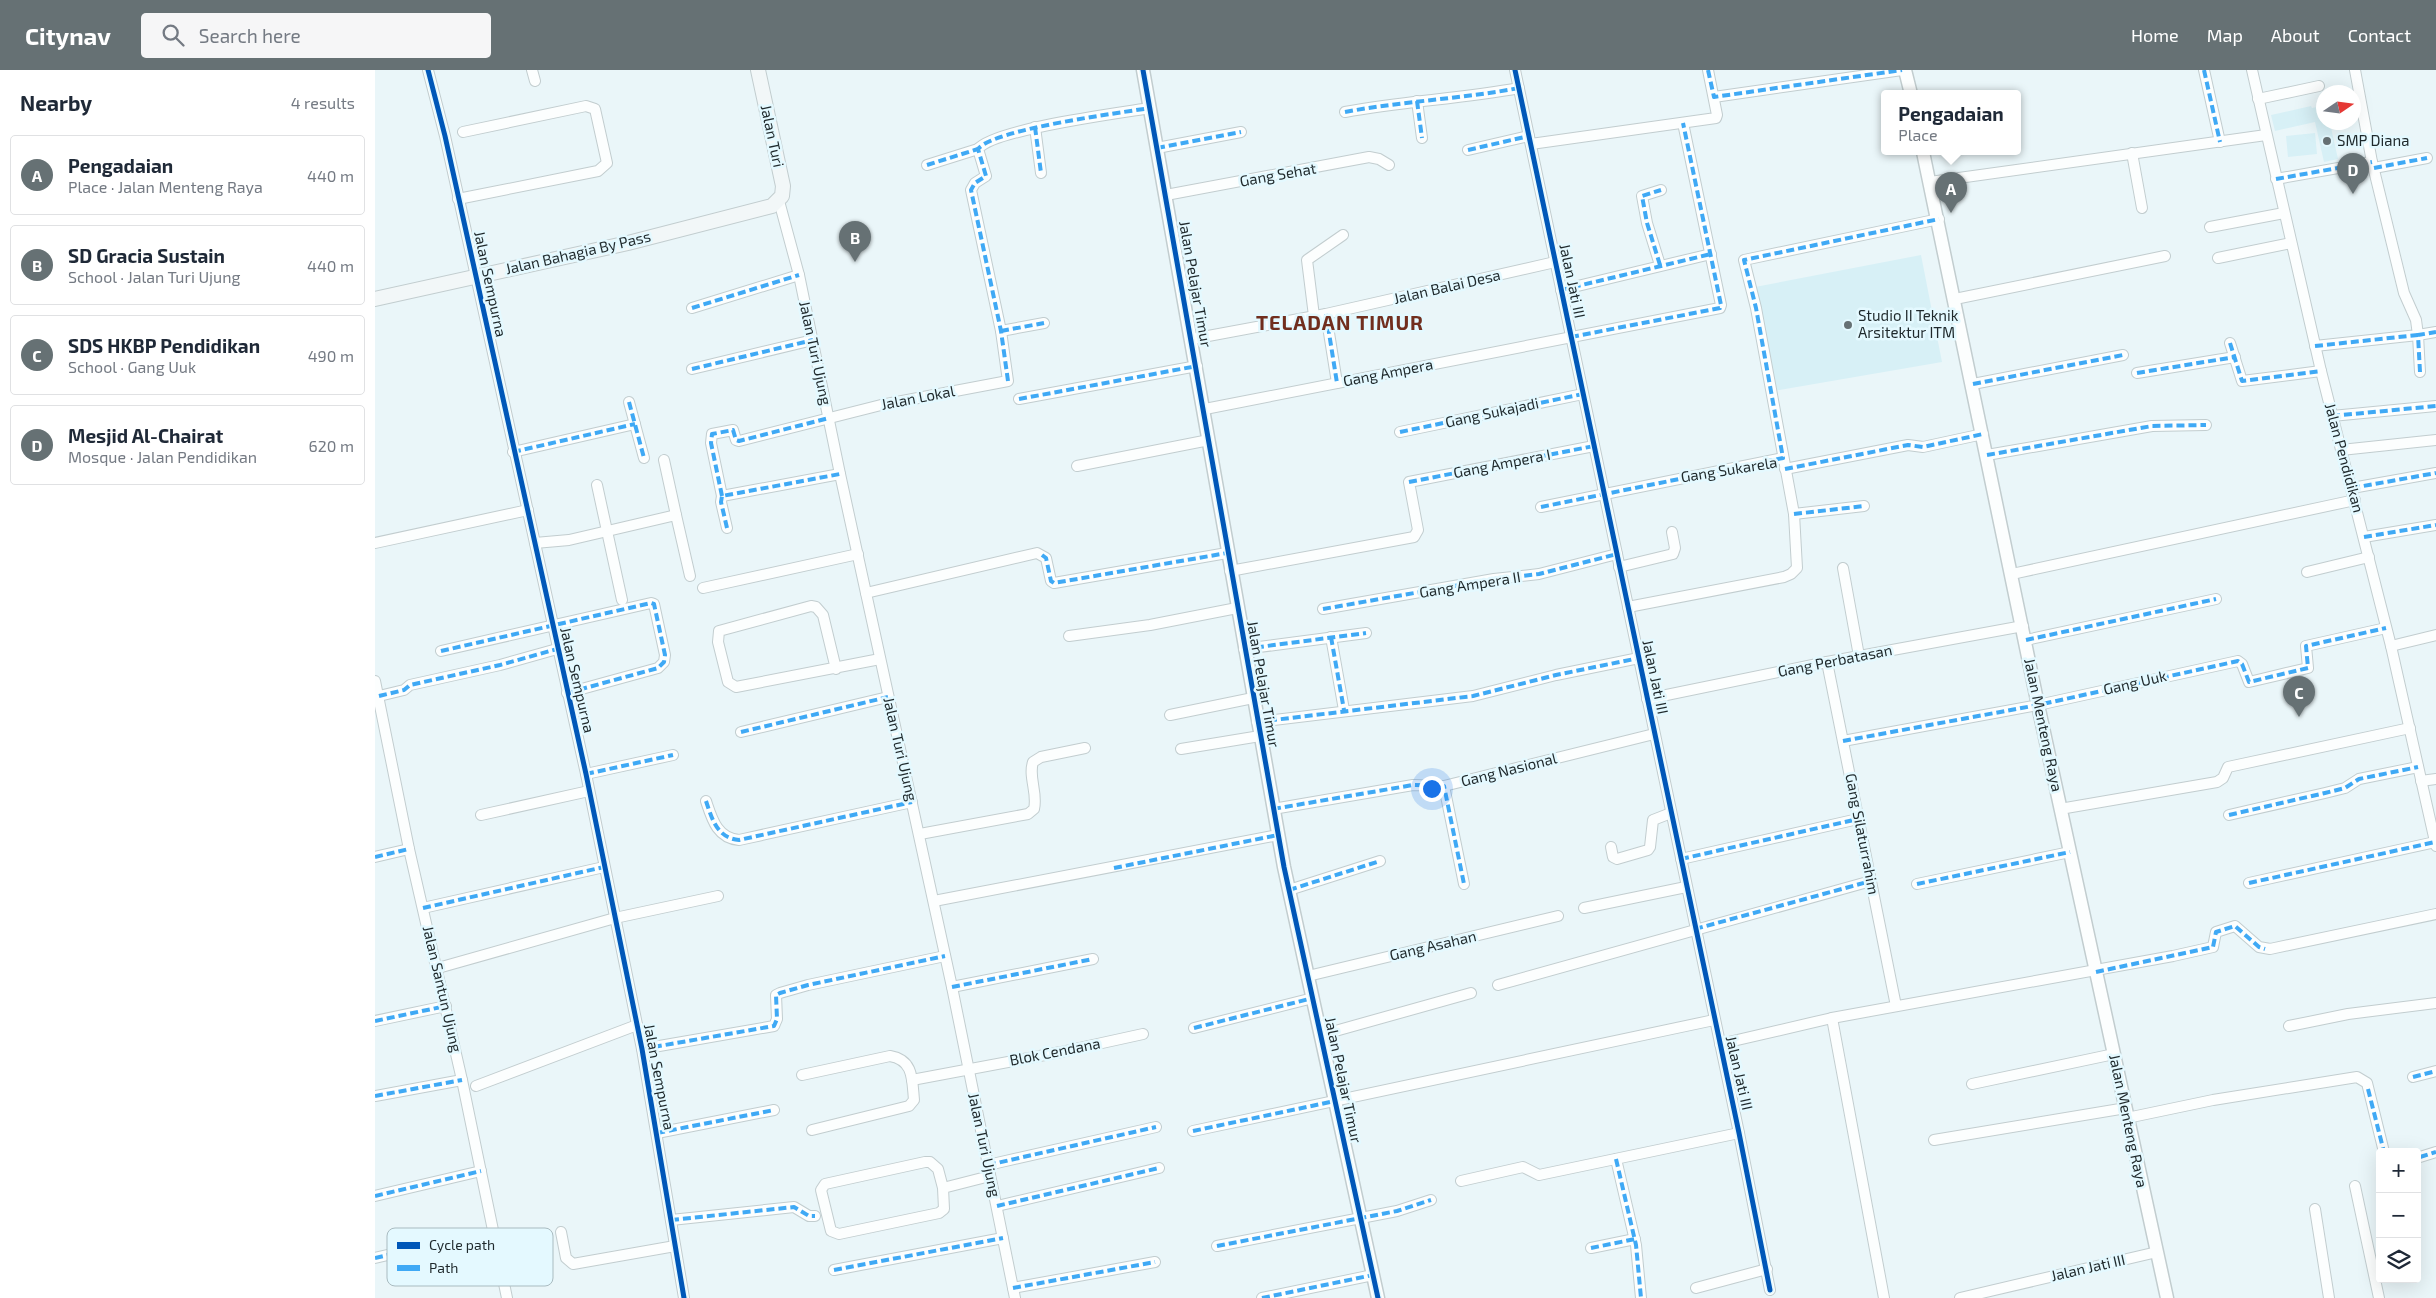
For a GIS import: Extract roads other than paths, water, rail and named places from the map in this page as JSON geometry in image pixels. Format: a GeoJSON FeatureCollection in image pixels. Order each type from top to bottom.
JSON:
{"type":"FeatureCollection","features":[{"type":"Feature","properties":{"kind":"main road","name":"Jalan Turi"},"geometry":{"type":"LineString","coordinates":[[758,70],[783,186],[782,196],[779,201]]}},
{"type":"Feature","properties":{"kind":"main road","name":"Jalan Bahagia By Pass"},"geometry":{"type":"LineString","coordinates":[[375,299],[628,243],[772,206],[779,201]]}},
{"type":"Feature","properties":{"kind":"street","name":"Jalan Sempurna"},"geometry":{"type":"LineString","coordinates":[[428,70],[445,136],[513,452],[528,510],[551,625],[586,774],[642,1049],[684,1298]]}},
{"type":"Feature","properties":{"kind":"street"},"geometry":{"type":"LineString","coordinates":[[532,70],[535,81]]}},
{"type":"Feature","properties":{"kind":"street","name":"Jalan Pelajar Timur"},"geometry":{"type":"LineString","coordinates":[[1143,70],[1205,409],[1227,554],[1273,810],[1378,1298]]}},
{"type":"Feature","properties":{"kind":"street","name":"Jalan Jati III"},"geometry":{"type":"LineString","coordinates":[[1515,70],[1739,1133],[1770,1290]]}},
{"type":"Feature","properties":{"kind":"street"},"geometry":{"type":"LineString","coordinates":[[1468,150],[1530,140],[1683,124],[1717,117],[1708,70]]}},
{"type":"Feature","properties":{"kind":"street"},"geometry":{"type":"LineString","coordinates":[[1713,97],[1903,70],[1910,90]]}},
{"type":"Feature","properties":{"kind":"street"},"geometry":{"type":"LineString","coordinates":[[2204,70],[2220,142]]}},
{"type":"Feature","properties":{"kind":"street","name":"Jalan Pendidikan"},"geometry":{"type":"LineString","coordinates":[[2252,70],[2321,371],[2391,646],[2435,844]]}},
{"type":"Feature","properties":{"kind":"street"},"geometry":{"type":"LineString","coordinates":[[2355,70],[2373,165],[2404,293],[2416,320],[2420,372]]}},
{"type":"Feature","properties":{"kind":"street"},"geometry":{"type":"LineString","coordinates":[[2259,99],[2316,87]]}},
{"type":"Feature","properties":{"kind":"street"},"geometry":{"type":"LineString","coordinates":[[1345,112],[1417,101],[1471,97],[1519,88]]}},
{"type":"Feature","properties":{"kind":"street"},"geometry":{"type":"LineString","coordinates":[[1417,101],[1422,138]]}},
{"type":"Feature","properties":{"kind":"street"},"geometry":{"type":"LineString","coordinates":[[445,136],[586,106],[595,109],[608,157],[607,163],[598,171],[458,199]]}},
{"type":"Feature","properties":{"kind":"street"},"geometry":{"type":"LineString","coordinates":[[927,165],[978,149],[987,142],[1035,127],[1150,108]]}},
{"type":"Feature","properties":{"kind":"street"},"geometry":{"type":"LineString","coordinates":[[1561,290],[1711,254],[1683,124]]}},
{"type":"Feature","properties":{"kind":"street"},"geometry":{"type":"LineString","coordinates":[[1035,127],[1041,173]]}},
{"type":"Feature","properties":{"kind":"street"},"geometry":{"type":"LineString","coordinates":[[1157,148],[1241,132]]}},
{"type":"Feature","properties":{"kind":"street"},"geometry":{"type":"LineString","coordinates":[[1930,182],[2266,135]]}},
{"type":"Feature","properties":{"kind":"street"},"geometry":{"type":"LineString","coordinates":[[978,149],[986,176],[975,183],[971,190],[1001,331],[1044,323]]}},
{"type":"Feature","properties":{"kind":"street"},"geometry":{"type":"LineString","coordinates":[[2131,153],[2142,208]]}},
{"type":"Feature","properties":{"kind":"street","name":"Jalan Menteng Raya"},"geometry":{"type":"LineString","coordinates":[[1924,155],[1939,219],[2060,809],[2167,1298]]}},
{"type":"Feature","properties":{"kind":"street","name":"Gang Sehat"},"geometry":{"type":"LineString","coordinates":[[1166,196],[1369,157],[1379,158],[1389,165]]}},
{"type":"Feature","properties":{"kind":"street"},"geometry":{"type":"LineString","coordinates":[[2276,179],[2427,158]]}},
{"type":"Feature","properties":{"kind":"street"},"geometry":{"type":"LineString","coordinates":[[1660,265],[1647,223],[1642,196],[1661,190]]}},
{"type":"Feature","properties":{"kind":"street","name":"Jalan Turi Ujung"},"geometry":{"type":"LineString","coordinates":[[779,201],[799,275],[888,697],[934,901],[1014,1293]]}},
{"type":"Feature","properties":{"kind":"street"},"geometry":{"type":"LineString","coordinates":[[2210,227],[2284,213]]}},
{"type":"Feature","properties":{"kind":"street"},"geometry":{"type":"LineString","coordinates":[[1783,458],[1755,308],[1744,260],[1939,219]]}},
{"type":"Feature","properties":{"kind":"street"},"geometry":{"type":"LineString","coordinates":[[1314,316],[1307,260],[1343,235]]}},
{"type":"Feature","properties":{"kind":"street"},"geometry":{"type":"LineString","coordinates":[[2219,258],[2291,243]]}},
{"type":"Feature","properties":{"kind":"street","name":"Gang Ampera"},"geometry":{"type":"LineString","coordinates":[[1205,409],[1720,308],[1711,254]]}},
{"type":"Feature","properties":{"kind":"street"},"geometry":{"type":"LineString","coordinates":[[1955,299],[2165,256]]}},
{"type":"Feature","properties":{"kind":"street","name":"Jalan Balai Desa"},"geometry":{"type":"LineString","coordinates":[[1192,339],[1327,314],[1555,262]]}},
{"type":"Feature","properties":{"kind":"street"},"geometry":{"type":"LineString","coordinates":[[692,308],[799,275]]}},
{"type":"Feature","properties":{"kind":"street"},"geometry":{"type":"LineString","coordinates":[[1327,314],[1337,383]]}},
{"type":"Feature","properties":{"kind":"street","name":"Jalan Lokal"},"geometry":{"type":"LineString","coordinates":[[722,496],[711,443],[712,434],[733,430],[736,440],[739,440],[881,405],[1009,381],[1001,331]]}},
{"type":"Feature","properties":{"kind":"street"},"geometry":{"type":"LineString","coordinates":[[2315,346],[2436,332]]}},
{"type":"Feature","properties":{"kind":"street"},"geometry":{"type":"LineString","coordinates":[[693,369],[813,340]]}},
{"type":"Feature","properties":{"kind":"street"},"geometry":{"type":"LineString","coordinates":[[2231,343],[2242,381],[2321,371]]}},
{"type":"Feature","properties":{"kind":"street"},"geometry":{"type":"LineString","coordinates":[[1973,384],[2123,356]]}},
{"type":"Feature","properties":{"kind":"street"},"geometry":{"type":"LineString","coordinates":[[2137,373],[2235,357]]}},
{"type":"Feature","properties":{"kind":"street"},"geometry":{"type":"LineString","coordinates":[[1019,400],[1197,366]]}},
{"type":"Feature","properties":{"kind":"street","name":"Gang Sukajadi"},"geometry":{"type":"LineString","coordinates":[[1400,432],[1583,394]]}},
{"type":"Feature","properties":{"kind":"street"},"geometry":{"type":"LineString","coordinates":[[629,402],[644,458]]}},
{"type":"Feature","properties":{"kind":"street"},"geometry":{"type":"LineString","coordinates":[[2332,416],[2436,406]]}},
{"type":"Feature","properties":{"kind":"street"},"geometry":{"type":"LineString","coordinates":[[513,452],[635,424]]}},
{"type":"Feature","properties":{"kind":"street"},"geometry":{"type":"LineString","coordinates":[[1987,455],[2152,426],[2206,424]]}},
{"type":"Feature","properties":{"kind":"street"},"geometry":{"type":"LineString","coordinates":[[1785,469],[1908,445],[1923,447],[1983,434]]}},
{"type":"Feature","properties":{"kind":"street"},"geometry":{"type":"LineString","coordinates":[[1077,466],[1209,440]]}},
{"type":"Feature","properties":{"kind":"street"},"geometry":{"type":"LineString","coordinates":[[2341,450],[2436,440]]}},
{"type":"Feature","properties":{"kind":"street","name":"Gang Ampera I"},"geometry":{"type":"LineString","coordinates":[[1230,571],[1414,537],[1418,530],[1409,482],[1594,446]]}},
{"type":"Feature","properties":{"kind":"street","name":"Gang Sukarela"},"geometry":{"type":"LineString","coordinates":[[1541,507],[1783,458],[1794,514],[1797,565],[1791,574],[1628,607]]}},
{"type":"Feature","properties":{"kind":"street"},"geometry":{"type":"LineString","coordinates":[[664,460],[690,576]]}},
{"type":"Feature","properties":{"kind":"street"},"geometry":{"type":"LineString","coordinates":[[2352,488],[2436,472]]}},
{"type":"Feature","properties":{"kind":"street"},"geometry":{"type":"LineString","coordinates":[[727,528],[721,502],[722,496],[840,474]]}},
{"type":"Feature","properties":{"kind":"street"},"geometry":{"type":"LineString","coordinates":[[597,485],[605,530],[622,600]]}},
{"type":"Feature","properties":{"kind":"street"},"geometry":{"type":"LineString","coordinates":[[2011,574],[2355,500]]}},
{"type":"Feature","properties":{"kind":"street"},"geometry":{"type":"LineString","coordinates":[[1794,514],[1864,506]]}},
{"type":"Feature","properties":{"kind":"street"},"geometry":{"type":"LineString","coordinates":[[375,543],[528,510]]}},
{"type":"Feature","properties":{"kind":"street"},"geometry":{"type":"LineString","coordinates":[[535,544],[569,540],[605,530],[676,515]]}},
{"type":"Feature","properties":{"kind":"street"},"geometry":{"type":"LineString","coordinates":[[2364,538],[2436,525]]}},
{"type":"Feature","properties":{"kind":"street"},"geometry":{"type":"LineString","coordinates":[[1619,567],[1673,554],[1675,548],[1672,532]]}},
{"type":"Feature","properties":{"kind":"street"},"geometry":{"type":"LineString","coordinates":[[866,593],[1037,553],[1045,558],[1051,581],[1054,583],[1227,554]]}},
{"type":"Feature","properties":{"kind":"street"},"geometry":{"type":"LineString","coordinates":[[703,588],[858,554]]}},
{"type":"Feature","properties":{"kind":"street","name":"Gang Ampera II"},"geometry":{"type":"LineString","coordinates":[[1323,609],[1494,579],[1539,574],[1617,554]]}},
{"type":"Feature","properties":{"kind":"street"},"geometry":{"type":"LineString","coordinates":[[2307,572],[2369,557]]}},
{"type":"Feature","properties":{"kind":"street"},"geometry":{"type":"LineString","coordinates":[[1843,568],[1859,656]]}},
{"type":"Feature","properties":{"kind":"street"},"geometry":{"type":"LineString","coordinates":[[2026,640],[2216,599]]}},
{"type":"Feature","properties":{"kind":"street"},"geometry":{"type":"LineString","coordinates":[[441,651],[651,603],[655,607],[665,656],[662,665],[658,668],[567,693]]}},
{"type":"Feature","properties":{"kind":"street"},"geometry":{"type":"LineString","coordinates":[[836,669],[823,615],[816,607],[811,606],[719,631],[718,642],[731,686],[736,687],[836,669],[880,659]]}},
{"type":"Feature","properties":{"kind":"street"},"geometry":{"type":"LineString","coordinates":[[1069,636],[1150,625],[1237,608]]}},
{"type":"Feature","properties":{"kind":"street","name":"Gang Perbatasan"},"geometry":{"type":"LineString","coordinates":[[1647,698],[1827,662],[2023,626]]}},
{"type":"Feature","properties":{"kind":"street","name":"Gang Uuk"},"geometry":{"type":"LineString","coordinates":[[1843,741],[2038,705],[2238,661],[2242,664],[2249,682],[2296,673],[2308,668],[2306,646],[2386,628]]}},
{"type":"Feature","properties":{"kind":"street"},"geometry":{"type":"LineString","coordinates":[[1244,649],[1366,633]]}},
{"type":"Feature","properties":{"kind":"street"},"geometry":{"type":"LineString","coordinates":[[2391,646],[2436,635]]}},
{"type":"Feature","properties":{"kind":"street"},"geometry":{"type":"LineString","coordinates":[[1331,637],[1344,710]]}},
{"type":"Feature","properties":{"kind":"street"},"geometry":{"type":"LineString","coordinates":[[379,696],[404,690],[410,685],[500,665],[557,649]]}},
{"type":"Feature","properties":{"kind":"street"},"geometry":{"type":"LineString","coordinates":[[1257,722],[1344,710],[1473,696],[1556,675],[1639,658]]}},
{"type":"Feature","properties":{"kind":"street","name":"Gang Silaturrahim"},"geometry":{"type":"LineString","coordinates":[[1827,662],[1896,1006]]}},
{"type":"Feature","properties":{"kind":"street","name":"Jalan Santun Ujung"},"geometry":{"type":"LineString","coordinates":[[375,681],[409,849],[438,968],[493,1228]]}},
{"type":"Feature","properties":{"kind":"street"},"geometry":{"type":"LineString","coordinates":[[741,732],[888,697]]}},
{"type":"Feature","properties":{"kind":"street"},"geometry":{"type":"LineString","coordinates":[[1170,715],[1253,698]]}},
{"type":"Feature","properties":{"kind":"street"},"geometry":{"type":"LineString","coordinates":[[2060,809],[2217,782],[2223,778],[2228,767],[2409,728]]}},
{"type":"Feature","properties":{"kind":"street","name":"Gang Nasional"},"geometry":{"type":"LineString","coordinates":[[1273,810],[1413,785],[1444,786],[1654,734]]}},
{"type":"Feature","properties":{"kind":"street"},"geometry":{"type":"LineString","coordinates":[[1181,749],[1260,736]]}},
{"type":"Feature","properties":{"kind":"street"},"geometry":{"type":"LineString","coordinates":[[919,834],[1028,814],[1035,809],[1036,800],[1031,770],[1033,762],[1041,757],[1085,748]]}},
{"type":"Feature","properties":{"kind":"street"},"geometry":{"type":"LineString","coordinates":[[586,774],[673,755]]}},
{"type":"Feature","properties":{"kind":"street"},"geometry":{"type":"LineString","coordinates":[[2229,815],[2345,788],[2359,779],[2418,767]]}},
{"type":"Feature","properties":{"kind":"street"},"geometry":{"type":"LineString","coordinates":[[2421,781],[2436,779]]}},
{"type":"Feature","properties":{"kind":"street"},"geometry":{"type":"LineString","coordinates":[[1444,786],[1464,884]]}},
{"type":"Feature","properties":{"kind":"street"},"geometry":{"type":"LineString","coordinates":[[481,815],[589,790]]}},
{"type":"Feature","properties":{"kind":"street"},"geometry":{"type":"LineString","coordinates":[[706,801],[713,823],[719,831],[731,839],[739,840],[912,802]]}},
{"type":"Feature","properties":{"kind":"street"},"geometry":{"type":"LineString","coordinates":[[1611,847],[1613,857],[1617,859],[1645,852],[1650,847],[1653,820],[1671,813]]}},
{"type":"Feature","properties":{"kind":"street"},"geometry":{"type":"LineString","coordinates":[[1681,859],[1858,819]]}},
{"type":"Feature","properties":{"kind":"street"},"geometry":{"type":"LineString","coordinates":[[934,901],[1278,835]]}},
{"type":"Feature","properties":{"kind":"street"},"geometry":{"type":"LineString","coordinates":[[2249,883],[2435,844]]}},
{"type":"Feature","properties":{"kind":"street"},"geometry":{"type":"LineString","coordinates":[[375,857],[409,849]]}},
{"type":"Feature","properties":{"kind":"street"},"geometry":{"type":"LineString","coordinates":[[1917,884],[2070,852]]}},
{"type":"Feature","properties":{"kind":"street"},"geometry":{"type":"LineString","coordinates":[[1289,890],[1380,861]]}},
{"type":"Feature","properties":{"kind":"street"},"geometry":{"type":"LineString","coordinates":[[423,908],[604,868]]}},
{"type":"Feature","properties":{"kind":"street"},"geometry":{"type":"LineString","coordinates":[[1498,985],[1695,929],[1871,882]]}},
{"type":"Feature","properties":{"kind":"street"},"geometry":{"type":"LineString","coordinates":[[1584,908],[1687,887]]}},
{"type":"Feature","properties":{"kind":"street"},"geometry":{"type":"LineString","coordinates":[[438,968],[615,918],[718,896]]}},
{"type":"Feature","properties":{"kind":"street"},"geometry":{"type":"LineString","coordinates":[[1719,1044],[1832,1018],[2096,972],[2213,947],[2216,932],[2235,926],[2259,947],[2270,949],[2436,914]]}},
{"type":"Feature","properties":{"kind":"street","name":"Gang Asahan"},"geometry":{"type":"LineString","coordinates":[[1308,976],[1558,916]]}},
{"type":"Feature","properties":{"kind":"street"},"geometry":{"type":"LineString","coordinates":[[642,1049],[774,1026],[777,1019],[776,995],[808,984],[945,956]]}},
{"type":"Feature","properties":{"kind":"street"},"geometry":{"type":"LineString","coordinates":[[952,987],[1093,959]]}},
{"type":"Feature","properties":{"kind":"street"},"geometry":{"type":"LineString","coordinates":[[1321,1035],[1471,992]]}},
{"type":"Feature","properties":{"kind":"street"},"geometry":{"type":"LineString","coordinates":[[1194,1028],[1313,998]]}},
{"type":"Feature","properties":{"kind":"street"},"geometry":{"type":"LineString","coordinates":[[2289,1026],[2348,1014],[2436,1003]]}},
{"type":"Feature","properties":{"kind":"street"},"geometry":{"type":"LineString","coordinates":[[375,1021],[446,1006]]}},
{"type":"Feature","properties":{"kind":"street"},"geometry":{"type":"LineString","coordinates":[[1832,1018],[1884,1298]]}},
{"type":"Feature","properties":{"kind":"street"},"geometry":{"type":"LineString","coordinates":[[1193,1131],[1714,1020]]}},
{"type":"Feature","properties":{"kind":"street"},"geometry":{"type":"LineString","coordinates":[[476,1086],[637,1025]]}},
{"type":"Feature","properties":{"kind":"street","name":"Blok Cendana"},"geometry":{"type":"LineString","coordinates":[[912,1080],[1143,1034]]}},
{"type":"Feature","properties":{"kind":"street"},"geometry":{"type":"LineString","coordinates":[[1972,1084],[2114,1054]]}},
{"type":"Feature","properties":{"kind":"street"},"geometry":{"type":"LineString","coordinates":[[802,1076],[890,1056],[902,1059],[907,1063],[912,1080],[914,1100],[909,1106],[812,1130]]}},
{"type":"Feature","properties":{"kind":"street"},"geometry":{"type":"LineString","coordinates":[[2413,1077],[2436,1071]]}},
{"type":"Feature","properties":{"kind":"street"},"geometry":{"type":"LineString","coordinates":[[1934,1140],[2127,1113],[2357,1077],[2367,1083],[2383,1148]]}},
{"type":"Feature","properties":{"kind":"street"},"geometry":{"type":"LineString","coordinates":[[375,1096],[462,1080]]}},
{"type":"Feature","properties":{"kind":"street"},"geometry":{"type":"LineString","coordinates":[[657,1133],[774,1110]]}},
{"type":"Feature","properties":{"kind":"street"},"geometry":{"type":"LineString","coordinates":[[943,1188],[989,1171],[1156,1127]]}},
{"type":"Feature","properties":{"kind":"street"},"geometry":{"type":"LineString","coordinates":[[1461,1181],[1523,1167],[1539,1175],[1739,1133]]}},
{"type":"Feature","properties":{"kind":"street"},"geometry":{"type":"LineString","coordinates":[[2421,1156],[2436,1152]]}},
{"type":"Feature","properties":{"kind":"street"},"geometry":{"type":"LineString","coordinates":[[1616,1159],[1635,1239],[1641,1298]]}},
{"type":"Feature","properties":{"kind":"street"},"geometry":{"type":"LineString","coordinates":[[925,1162],[930,1162],[938,1169],[943,1188],[944,1208],[939,1213],[839,1234],[831,1231],[821,1190],[825,1184],[925,1162]]}},
{"type":"Feature","properties":{"kind":"street"},"geometry":{"type":"LineString","coordinates":[[997,1206],[1159,1168]]}},
{"type":"Feature","properties":{"kind":"street"},"geometry":{"type":"LineString","coordinates":[[375,1196],[481,1171]]}},
{"type":"Feature","properties":{"kind":"street"},"geometry":{"type":"LineString","coordinates":[[2355,1186],[2379,1298]]}},
{"type":"Feature","properties":{"kind":"street"},"geometry":{"type":"LineString","coordinates":[[1217,1246],[1407,1209],[1431,1200]]}},
{"type":"Feature","properties":{"kind":"street"},"geometry":{"type":"LineString","coordinates":[[671,1220],[794,1207],[809,1216],[815,1216]]}},
{"type":"Feature","properties":{"kind":"street"},"geometry":{"type":"LineString","coordinates":[[2315,1209],[2329,1298]]}},
{"type":"Feature","properties":{"kind":"street"},"geometry":{"type":"LineString","coordinates":[[561,1232],[566,1258],[573,1264],[675,1246]]}},
{"type":"Feature","properties":{"kind":"street"},"geometry":{"type":"LineString","coordinates":[[834,1270],[1003,1238]]}},
{"type":"Feature","properties":{"kind":"street"},"geometry":{"type":"LineString","coordinates":[[1591,1248],[1635,1239]]}},
{"type":"Feature","properties":{"kind":"street","name":"Jalan Jati III"},"geometry":{"type":"LineString","coordinates":[[1960,1298],[2157,1252]]}},
{"type":"Feature","properties":{"kind":"street"},"geometry":{"type":"LineString","coordinates":[[1014,1293],[1155,1262]]}},
{"type":"Feature","properties":{"kind":"street"},"geometry":{"type":"LineString","coordinates":[[1696,1288],[1767,1269]]}},
{"type":"Feature","properties":{"kind":"street"},"geometry":{"type":"LineString","coordinates":[[1262,1298],[1373,1275]]}},
{"type":"Feature","properties":{"kind":"place","name":"SMP Diana"},"geometry":{"type":"Point","coordinates":[2327,141]}},
{"type":"Feature","properties":{"kind":"place","name":"Mesjid Al-Chairat"},"geometry":{"type":"Point","coordinates":[2353,194]}},
{"type":"Feature","properties":{"kind":"place","name":"Pengadaian"},"geometry":{"type":"Point","coordinates":[1951,213]}},
{"type":"Feature","properties":{"kind":"place","name":"SD Gracia Sustain"},"geometry":{"type":"Point","coordinates":[855,262]}},
{"type":"Feature","properties":{"kind":"place","name":"Studio II Teknik Arsitektur ITM"},"geometry":{"type":"Point","coordinates":[1848,325]}},
{"type":"Feature","properties":{"kind":"place","name":"SDS HKBP Pendidikan"},"geometry":{"type":"Point","coordinates":[2299,717]}},
{"type":"Feature","properties":{"kind":"district","name":"TELADAN TIMUR"},"geometry":{"type":"Point","coordinates":[1340,323]}}]}
